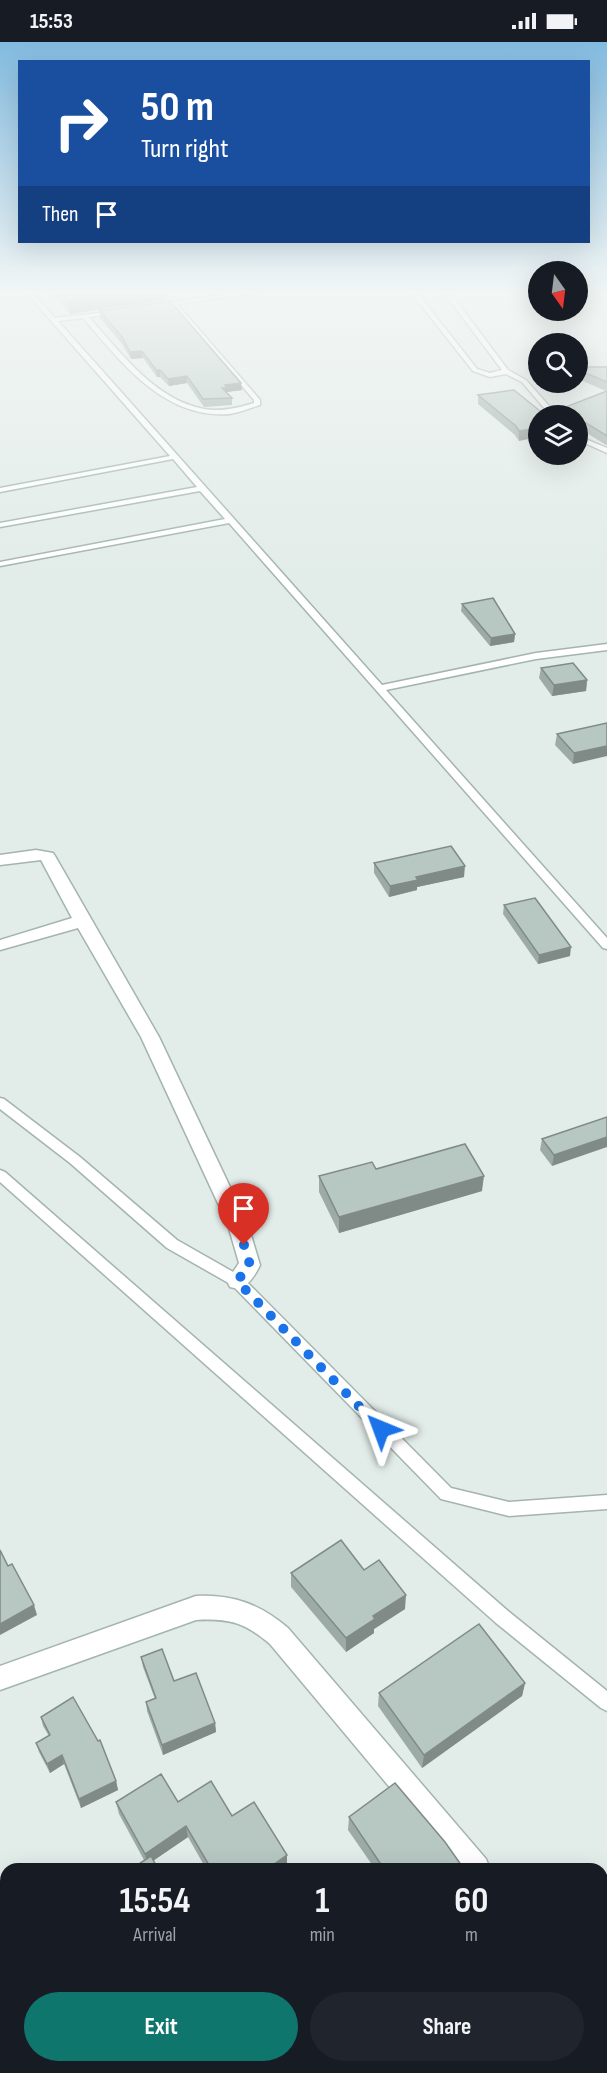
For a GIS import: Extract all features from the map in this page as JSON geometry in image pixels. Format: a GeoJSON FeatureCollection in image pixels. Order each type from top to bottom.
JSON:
{"type":"FeatureCollection","features":[{"type":"Feature","properties":{"kind":"street"},"geometry":{"type":"LineString","coordinates":[[0,860],[36,855],[47,856],[150,1037],[238,1225],[250,1265],[237,1281]]}},
{"type":"Feature","properties":{"kind":"street"},"geometry":{"type":"LineString","coordinates":[[0,945],[82,921]]}},
{"type":"Feature","properties":{"kind":"street"},"geometry":{"type":"LineString","coordinates":[[0,1678],[196,1608],[219,1606],[242,1611],[262,1621],[279,1636],[471,1863]]}},
{"type":"Feature","properties":{"kind":"lane"},"geometry":{"type":"LineString","coordinates":[[110,385],[607,945]]}},
{"type":"Feature","properties":{"kind":"lane"},"geometry":{"type":"LineString","coordinates":[[150,385],[177,404],[214,412],[249,408],[258,404],[244,385]]}},
{"type":"Feature","properties":{"kind":"lane"},"geometry":{"type":"LineString","coordinates":[[527,385],[545,405]]}},
{"type":"Feature","properties":{"kind":"lane"},"geometry":{"type":"LineString","coordinates":[[588,442],[607,450]]}},
{"type":"Feature","properties":{"kind":"lane"},"geometry":{"type":"LineString","coordinates":[[0,490],[174,457]]}},
{"type":"Feature","properties":{"kind":"lane"},"geometry":{"type":"LineString","coordinates":[[0,525],[202,488]]}},
{"type":"Feature","properties":{"kind":"lane"},"geometry":{"type":"LineString","coordinates":[[0,564],[231,520]]}},
{"type":"Feature","properties":{"kind":"lane"},"geometry":{"type":"LineString","coordinates":[[380,688],[536,656],[607,647]]}},
{"type":"Feature","properties":{"kind":"lane"},"geometry":{"type":"LineString","coordinates":[[0,1101],[75,1160],[172,1244],[237,1281],[446,1494],[509,1509],[607,1503]]}},
{"type":"Feature","properties":{"kind":"lane"},"geometry":{"type":"LineString","coordinates":[[0,1175],[493,1609],[607,1702]]}},
{"type":"Feature","properties":{"kind":"building"},"geometry":{"type":"Polygon","coordinates":[[[193,385],[227,385],[227,388],[222,388],[232,398],[203,399],[193,385]]]}},
{"type":"Feature","properties":{"kind":"building"},"geometry":{"type":"Polygon","coordinates":[[[514,390],[533,405],[528,405],[528,430],[519,431],[478,395],[514,390]]]}},
{"type":"Feature","properties":{"kind":"building"},"geometry":{"type":"Polygon","coordinates":[[[607,391],[607,436],[588,424],[588,405],[571,405],[607,391]]]}},
{"type":"Feature","properties":{"kind":"building"},"geometry":{"type":"Polygon","coordinates":[[[493,598],[515,634],[491,638],[462,604],[493,598]]]}},
{"type":"Feature","properties":{"kind":"building"},"geometry":{"type":"Polygon","coordinates":[[[573,663],[587,680],[554,685],[541,668],[573,663]]]}},
{"type":"Feature","properties":{"kind":"building"},"geometry":{"type":"Polygon","coordinates":[[[607,723],[607,746],[574,753],[557,734],[607,723]]]}},
{"type":"Feature","properties":{"kind":"building"},"geometry":{"type":"Polygon","coordinates":[[[451,846],[465,866],[416,877],[418,880],[390,886],[374,863],[451,846]]]}},
{"type":"Feature","properties":{"kind":"building"},"geometry":{"type":"Polygon","coordinates":[[[535,898],[571,947],[539,955],[504,905],[535,898]]]}},
{"type":"Feature","properties":{"kind":"building"},"geometry":{"type":"Polygon","coordinates":[[[607,1117],[607,1137],[554,1155],[542,1139],[607,1117]]]}},
{"type":"Feature","properties":{"kind":"building"},"geometry":{"type":"Polygon","coordinates":[[[465,1144],[484,1176],[339,1217],[319,1176],[372,1162],[376,1169],[465,1144]]]}},
{"type":"Feature","properties":{"kind":"building"},"geometry":{"type":"Polygon","coordinates":[[[341,1540],[364,1570],[379,1560],[406,1595],[373,1616],[375,1619],[346,1638],[291,1573],[341,1540]]]}},
{"type":"Feature","properties":{"kind":"building"},"geometry":{"type":"Polygon","coordinates":[[[0,1550],[8,1566],[12,1564],[34,1605],[0,1624],[0,1550]]]}},
{"type":"Feature","properties":{"kind":"building"},"geometry":{"type":"Polygon","coordinates":[[[479,1624],[525,1683],[424,1755],[379,1693],[479,1624]]]}},
{"type":"Feature","properties":{"kind":"building"},"geometry":{"type":"Polygon","coordinates":[[[162,1649],[174,1681],[196,1673],[215,1723],[162,1745],[146,1702],[156,1698],[141,1657],[162,1649]]]}},
{"type":"Feature","properties":{"kind":"building"},"geometry":{"type":"Polygon","coordinates":[[[73,1697],[98,1741],[100,1740],[116,1781],[79,1799],[62,1755],[47,1764],[36,1743],[50,1735],[41,1717],[73,1697]]]}},
{"type":"Feature","properties":{"kind":"building"},"geometry":{"type":"Polygon","coordinates":[[[161,1774],[178,1802],[211,1781],[232,1816],[254,1802],[287,1855],[276,1863],[208,1863],[186,1826],[145,1854],[116,1802],[161,1774]]]}},
{"type":"Feature","properties":{"kind":"building"},"geometry":{"type":"Polygon","coordinates":[[[395,1783],[460,1863],[380,1863],[349,1817],[395,1783]]]}},
{"type":"Feature","properties":{"kind":"building"},"geometry":{"type":"Polygon","coordinates":[[[151,1856],[155,1863],[140,1863],[151,1856]]]}},
{"type":"Feature","properties":{"kind":"route"},"geometry":{"type":"LineString","coordinates":[[244,1245],[250,1265],[237,1281],[381,1429]]}}]}
